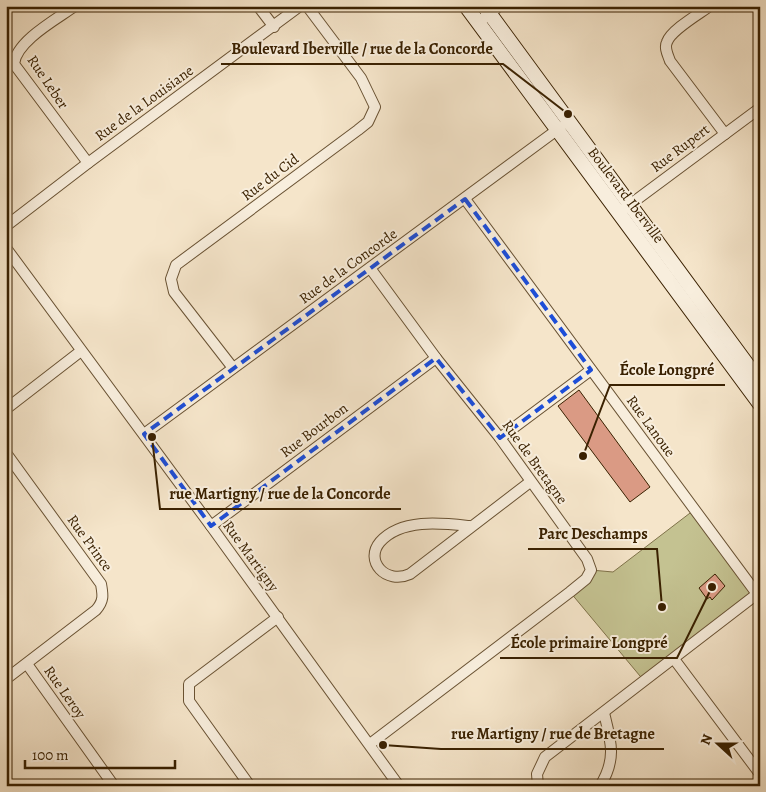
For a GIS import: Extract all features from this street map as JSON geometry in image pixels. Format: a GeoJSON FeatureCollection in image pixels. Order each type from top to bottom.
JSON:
{"type":"FeatureCollection","features":[{"type":"Feature","properties":{"kind":"street","name":"Rue Leber"},"geometry":{"type":"LineString","coordinates":[[75,6],[20,46],[15,56],[14,64],[88,163]]}},
{"type":"Feature","properties":{"kind":"street"},"geometry":{"type":"LineString","coordinates":[[258,6],[274,27]]}},
{"type":"Feature","properties":{"kind":"street","name":"Rue de la Louisiane"},"geometry":{"type":"LineString","coordinates":[[6,226],[300,6]]}},
{"type":"Feature","properties":{"kind":"street","name":"Rue du Cid"},"geometry":{"type":"LineString","coordinates":[[233,368],[174,292],[172,279],[176,265],[358,130],[368,122],[375,106],[361,78],[307,6]]}},
{"type":"Feature","properties":{"kind":"street","name":"Boulevard Iberville"},"geometry":{"type":"LineString","coordinates":[[466,6],[487,12],[562,126],[624,209],[760,382]]}},
{"type":"Feature","properties":{"kind":"street"},"geometry":{"type":"LineString","coordinates":[[710,6],[672,34],[666,42],[666,50],[670,61],[725,134]]}},
{"type":"Feature","properties":{"kind":"street","name":"Rue Rupert"},"geometry":{"type":"LineString","coordinates":[[624,209],[760,108]]}},
{"type":"Feature","properties":{"kind":"street","name":"Rue de la Concorde"},"geometry":{"type":"LineString","coordinates":[[144,434],[562,126]]}},
{"type":"Feature","properties":{"kind":"street","name":"Rue Lanoue"},"geometry":{"type":"LineString","coordinates":[[465,199],[758,596]]}},
{"type":"Feature","properties":{"kind":"street","name":"Boulevard Iberville"},"geometry":{"type":"LineString","coordinates":[[624,209],[760,404]]}},
{"type":"Feature","properties":{"kind":"street","name":"Rue Martigny"},"geometry":{"type":"LineString","coordinates":[[6,248],[278,617],[399,786]]}},
{"type":"Feature","properties":{"kind":"street","name":"Rue de Bretagne"},"geometry":{"type":"LineString","coordinates":[[370,268],[436,358],[500,438],[587,559],[591,570],[586,579],[570,592],[370,744]]}},
{"type":"Feature","properties":{"kind":"street"},"geometry":{"type":"LineString","coordinates":[[6,409],[81,351]]}},
{"type":"Feature","properties":{"kind":"street","name":"Rue Bourbon"},"geometry":{"type":"LineString","coordinates":[[211,526],[436,358]]}},
{"type":"Feature","properties":{"kind":"street"},"geometry":{"type":"LineString","coordinates":[[500,438],[591,370]]}},
{"type":"Feature","properties":{"kind":"street","name":"Rue Prince"},"geometry":{"type":"LineString","coordinates":[[6,452],[101,584],[103,595],[103,602],[96,610],[6,679]]}},
{"type":"Feature","properties":{"kind":"street"},"geometry":{"type":"LineString","coordinates":[[469,526],[440,522],[401,528],[379,543],[375,557],[378,566],[383,572],[400,578],[410,574],[469,526],[530,482]]}},
{"type":"Feature","properties":{"kind":"street"},"geometry":{"type":"LineString","coordinates":[[538,786],[536,774],[546,757],[758,596]]}},
{"type":"Feature","properties":{"kind":"street"},"geometry":{"type":"LineString","coordinates":[[250,786],[189,701],[189,684],[278,617]]}},
{"type":"Feature","properties":{"kind":"street"},"geometry":{"type":"LineString","coordinates":[[674,659],[760,774]]}},
{"type":"Feature","properties":{"kind":"street","name":"Rue Leroy"},"geometry":{"type":"LineString","coordinates":[[27,664],[114,786]]}},
{"type":"Feature","properties":{"kind":"street"},"geometry":{"type":"LineString","coordinates":[[600,786],[608,773],[612,758],[611,739],[604,713]]}},
{"type":"Feature","properties":{"kind":"highlighted area"},"geometry":{"type":"Polygon","coordinates":[[[465,199],[591,370],[500,438],[436,358],[211,526],[144,434],[465,199]]]}},
{"type":"Feature","properties":{"kind":"shaded area"},"geometry":{"type":"Polygon","coordinates":[[[694,510],[757,594],[645,682],[570,592],[591,570],[613,572],[694,510]]]}},
{"type":"Feature","properties":{"kind":"building"},"geometry":{"type":"Polygon","coordinates":[[[579,390],[650,487],[630,502],[558,406],[579,390]]]}},
{"type":"Feature","properties":{"kind":"building"},"geometry":{"type":"Polygon","coordinates":[[[715,574],[725,586],[712,600],[710,597],[707,599],[699,588],[715,574]]]}},
{"type":"Feature","properties":{"kind":"place","name":"Boulevard Iberville / rue de la Concorde"},"geometry":{"type":"Point","coordinates":[568,114]}},
{"type":"Feature","properties":{"kind":"place","name":"rue Martigny / rue de la Concorde"},"geometry":{"type":"Point","coordinates":[152,437]}},
{"type":"Feature","properties":{"kind":"place","name":"École Longpré"},"geometry":{"type":"Point","coordinates":[583,456]}},
{"type":"Feature","properties":{"kind":"place","name":"École primaire Longpré"},"geometry":{"type":"Point","coordinates":[712,587]}},
{"type":"Feature","properties":{"kind":"place","name":"Parc Deschamps"},"geometry":{"type":"Point","coordinates":[662,607]}},
{"type":"Feature","properties":{"kind":"place","name":"rue Martigny / rue de Bretagne"},"geometry":{"type":"Point","coordinates":[383,745]}}]}
